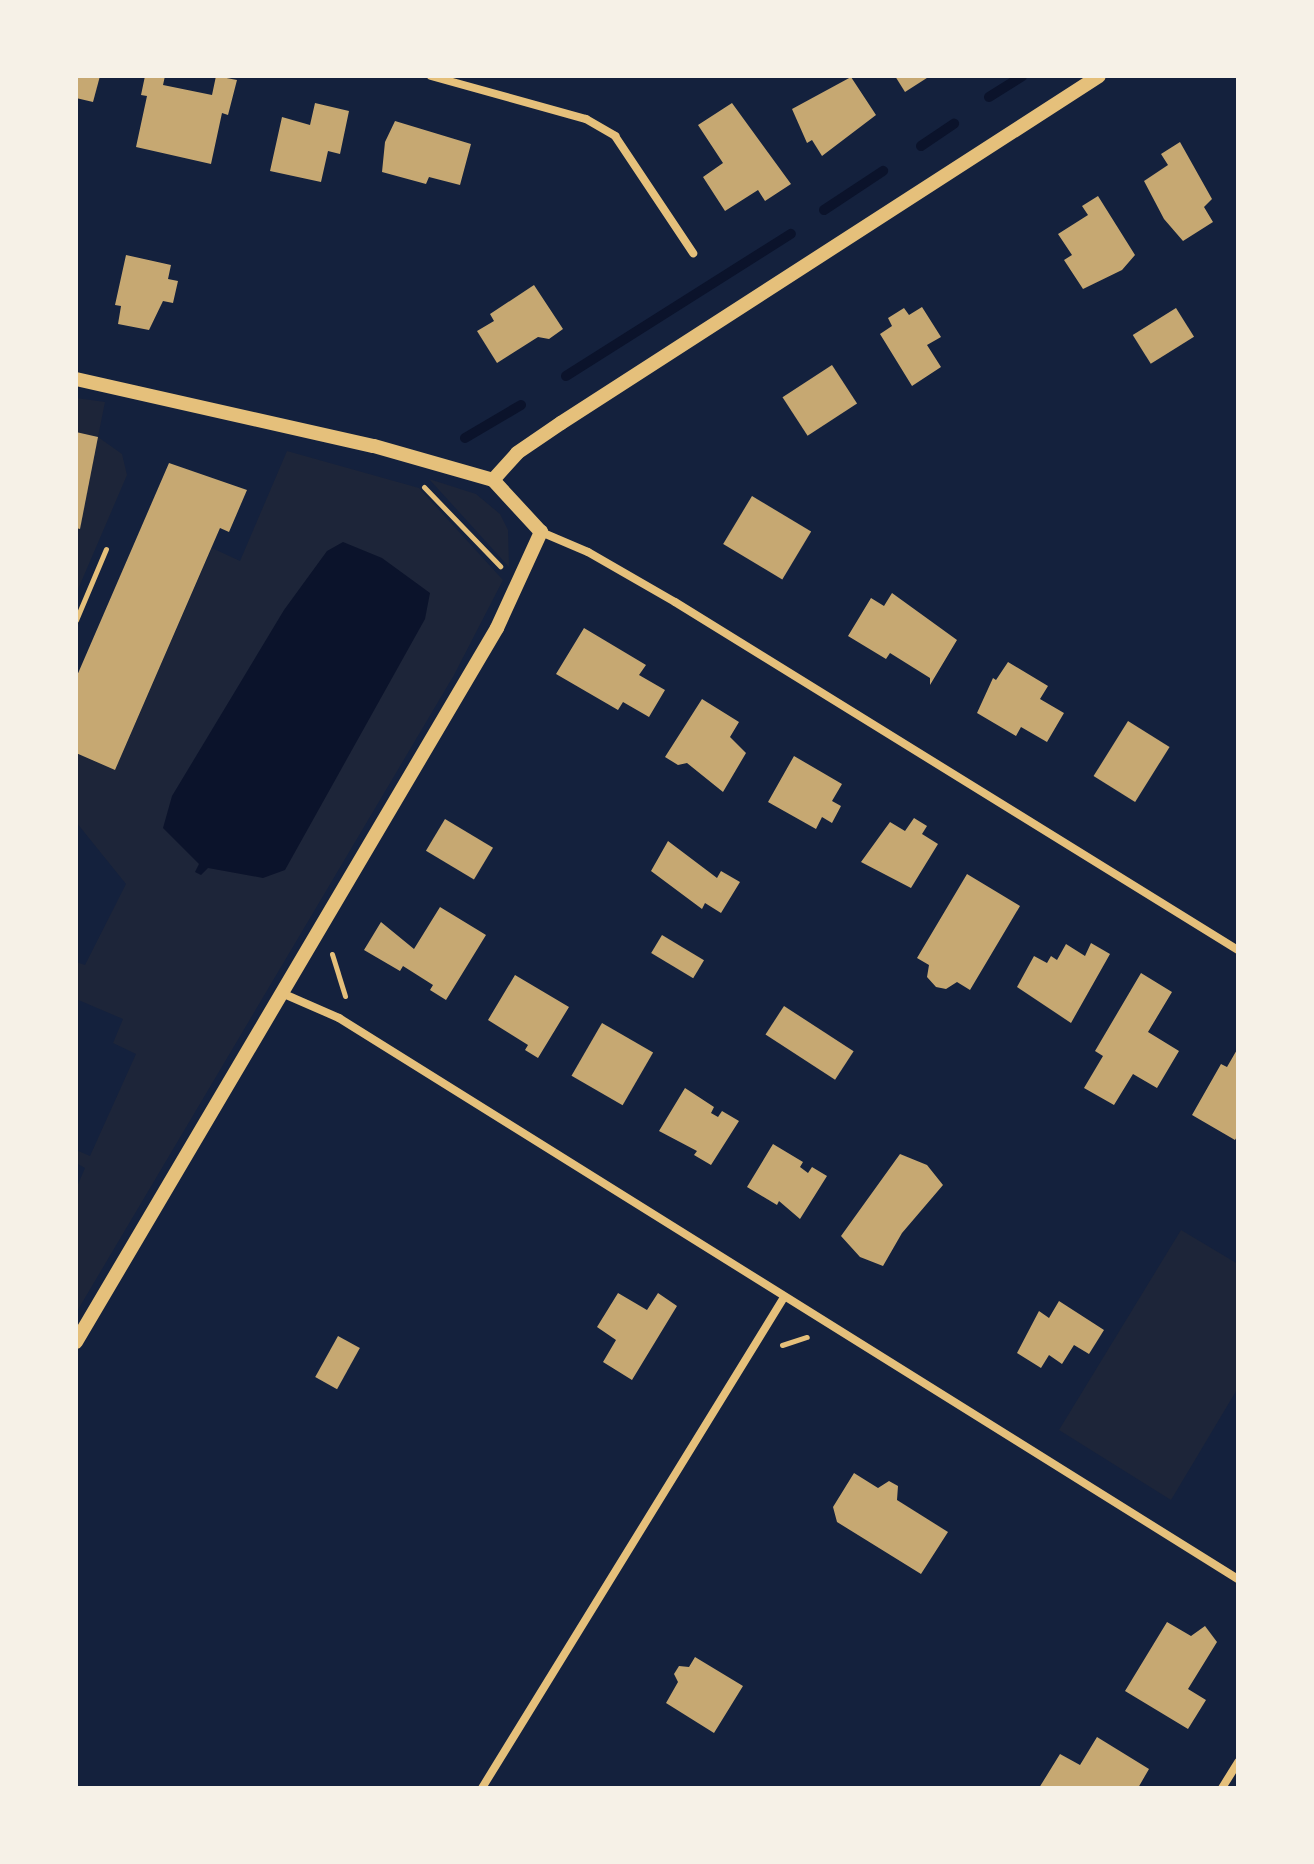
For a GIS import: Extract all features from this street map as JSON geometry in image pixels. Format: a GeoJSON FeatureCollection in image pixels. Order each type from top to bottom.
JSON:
{"type":"FeatureCollection","features":[{"type":"Feature","properties":{"kind":"street"},"geometry":{"type":"LineString","coordinates":[[431,76],[586,119],[615,136],[693,253]]}},
{"type":"Feature","properties":{"kind":"street"},"geometry":{"type":"LineString","coordinates":[[470,86],[473,76]]}},
{"type":"Feature","properties":{"kind":"street"},"geometry":{"type":"LineString","coordinates":[[493,480],[528,445],[1099,76]]}},
{"type":"Feature","properties":{"kind":"street"},"geometry":{"type":"LineString","coordinates":[[76,379],[422,460],[493,480],[541,532],[588,552],[675,602],[1238,950]]}},
{"type":"Feature","properties":{"kind":"street"},"geometry":{"type":"LineString","coordinates":[[76,1342],[446,717],[541,532]]}},
{"type":"Feature","properties":{"kind":"street"},"geometry":{"type":"LineString","coordinates":[[284,994],[339,1018],[783,1299],[1238,1579]]}},
{"type":"Feature","properties":{"kind":"street"},"geometry":{"type":"LineString","coordinates":[[482,1788],[783,1299]]}},
{"type":"Feature","properties":{"kind":"street"},"geometry":{"type":"LineString","coordinates":[[1222,1788],[1238,1762]]}},
{"type":"Feature","properties":{"kind":"path"},"geometry":{"type":"LineString","coordinates":[[422,460],[419,482],[519,580]]}},
{"type":"Feature","properties":{"kind":"path"},"geometry":{"type":"LineString","coordinates":[[76,620],[106,549]]}},
{"type":"Feature","properties":{"kind":"path"},"geometry":{"type":"LineString","coordinates":[[770,1352],[793,1339],[819,1341]]}},
{"type":"Feature","properties":{"kind":"shaded area"},"geometry":{"type":"Polygon","coordinates":[[[76,398],[105,402],[98,437],[76,432],[76,398]]]}},
{"type":"Feature","properties":{"kind":"shaded area"},"geometry":{"type":"Polygon","coordinates":[[[98,437],[122,454],[127,475],[76,594],[76,528],[98,437]]]}},
{"type":"Feature","properties":{"kind":"shaded area"},"geometry":{"type":"Polygon","coordinates":[[[287,451],[419,488],[503,580],[454,675],[76,1313],[76,1189],[85,1168],[76,1163],[76,1150],[90,1156],[136,1054],[113,1043],[123,1019],[76,999],[76,962],[85,965],[126,884],[76,822],[76,753],[115,770],[212,548],[240,561],[287,451]]]}},
{"type":"Feature","properties":{"kind":"shaded area"},"geometry":{"type":"Polygon","coordinates":[[[429,479],[476,494],[500,514],[508,530],[509,567],[429,479]]]}},
{"type":"Feature","properties":{"kind":"shaded area"},"geometry":{"type":"Polygon","coordinates":[[[343,542],[382,558],[430,593],[425,619],[285,870],[263,878],[208,868],[201,875],[195,872],[199,864],[163,828],[172,796],[284,610],[327,551],[343,542]]]}},
{"type":"Feature","properties":{"kind":"shaded area"},"geometry":{"type":"Polygon","coordinates":[[[1181,1230],[1238,1264],[1238,1388],[1171,1500],[1059,1430],[1181,1230]]]}},
{"type":"Feature","properties":{"kind":"building"},"geometry":{"type":"Polygon","coordinates":[[[76,76],[100,76],[93,102],[76,98],[76,76]]]}},
{"type":"Feature","properties":{"kind":"building"},"geometry":{"type":"Polygon","coordinates":[[[145,76],[165,76],[163,85],[212,95],[216,76],[237,80],[228,115],[222,113],[211,164],[136,147],[147,96],[141,95],[145,76]]]}},
{"type":"Feature","properties":{"kind":"building"},"geometry":{"type":"Polygon","coordinates":[[[895,76],[930,76],[905,92],[895,76]]]}},
{"type":"Feature","properties":{"kind":"building"},"geometry":{"type":"Polygon","coordinates":[[[851,77],[876,115],[822,156],[812,140],[807,143],[792,109],[851,77]]]}},
{"type":"Feature","properties":{"kind":"building"},"geometry":{"type":"Polygon","coordinates":[[[315,103],[349,111],[340,154],[328,151],[321,182],[270,171],[282,117],[310,125],[315,103]]]}},
{"type":"Feature","properties":{"kind":"building"},"geometry":{"type":"Polygon","coordinates":[[[732,103],[791,184],[765,201],[758,190],[725,211],[703,177],[723,163],[698,125],[732,103]]]}},
{"type":"Feature","properties":{"kind":"building"},"geometry":{"type":"Polygon","coordinates":[[[395,121],[471,144],[460,185],[429,177],[426,184],[382,172],[385,142],[395,121]]]}},
{"type":"Feature","properties":{"kind":"building"},"geometry":{"type":"Polygon","coordinates":[[[1180,142],[1212,199],[1204,207],[1213,222],[1183,241],[1164,219],[1144,181],[1168,165],[1161,154],[1180,142]]]}},
{"type":"Feature","properties":{"kind":"building"},"geometry":{"type":"Polygon","coordinates":[[[1098,196],[1135,255],[1122,270],[1083,289],[1064,260],[1072,255],[1058,234],[1088,215],[1082,206],[1098,196]]]}},
{"type":"Feature","properties":{"kind":"building"},"geometry":{"type":"Polygon","coordinates":[[[126,255],[171,265],[168,279],[178,281],[173,303],[163,301],[149,330],[118,324],[121,306],[115,305],[126,255]]]}},
{"type":"Feature","properties":{"kind":"building"},"geometry":{"type":"Polygon","coordinates":[[[534,285],[563,329],[549,339],[538,337],[497,363],[477,331],[494,321],[490,314],[534,285]]]}},
{"type":"Feature","properties":{"kind":"building"},"geometry":{"type":"Polygon","coordinates":[[[922,307],[941,337],[927,345],[941,367],[912,386],[880,334],[892,326],[888,318],[904,308],[909,315],[922,307]]]}},
{"type":"Feature","properties":{"kind":"building"},"geometry":{"type":"Polygon","coordinates":[[[1176,308],[1194,337],[1151,364],[1133,335],[1176,308]]]}},
{"type":"Feature","properties":{"kind":"building"},"geometry":{"type":"Polygon","coordinates":[[[832,365],[857,404],[808,436],[783,397],[832,365]]]}},
{"type":"Feature","properties":{"kind":"building"},"geometry":{"type":"Polygon","coordinates":[[[76,432],[98,437],[80,529],[76,528],[76,432]]]}},
{"type":"Feature","properties":{"kind":"building"},"geometry":{"type":"Polygon","coordinates":[[[169,463],[247,490],[229,532],[220,528],[115,770],[76,753],[76,678],[169,463]]]}},
{"type":"Feature","properties":{"kind":"building"},"geometry":{"type":"Polygon","coordinates":[[[752,496],[811,532],[782,580],[723,544],[752,496]]]}},
{"type":"Feature","properties":{"kind":"building"},"geometry":{"type":"Polygon","coordinates":[[[892,593],[957,640],[930,685],[930,678],[890,653],[886,659],[848,636],[871,598],[884,606],[892,593]]]}},
{"type":"Feature","properties":{"kind":"building"},"geometry":{"type":"Polygon","coordinates":[[[584,628],[646,665],[639,675],[665,690],[649,717],[623,702],[618,710],[556,674],[584,628]]]}},
{"type":"Feature","properties":{"kind":"building"},"geometry":{"type":"Polygon","coordinates":[[[1008,662],[1048,686],[1040,699],[1064,713],[1047,742],[1021,727],[1016,736],[977,713],[993,678],[996,680],[1008,662]]]}},
{"type":"Feature","properties":{"kind":"building"},"geometry":{"type":"Polygon","coordinates":[[[702,699],[739,722],[730,737],[746,753],[723,792],[687,763],[678,765],[665,757],[702,699]]]}},
{"type":"Feature","properties":{"kind":"building"},"geometry":{"type":"Polygon","coordinates":[[[1128,721],[1170,747],[1135,802],[1094,776],[1128,721]]]}},
{"type":"Feature","properties":{"kind":"building"},"geometry":{"type":"Polygon","coordinates":[[[794,756],[842,784],[832,801],[841,806],[832,823],[822,817],[816,829],[768,802],[794,756]]]}},
{"type":"Feature","properties":{"kind":"building"},"geometry":{"type":"Polygon","coordinates":[[[914,818],[927,826],[922,834],[938,844],[911,888],[861,862],[890,822],[905,831],[914,818]]]}},
{"type":"Feature","properties":{"kind":"building"},"geometry":{"type":"Polygon","coordinates":[[[445,819],[493,848],[474,880],[426,851],[445,819]]]}},
{"type":"Feature","properties":{"kind":"building"},"geometry":{"type":"Polygon","coordinates":[[[668,841],[717,878],[721,871],[740,882],[721,913],[705,903],[702,909],[651,871],[668,841]]]}},
{"type":"Feature","properties":{"kind":"building"},"geometry":{"type":"Polygon","coordinates":[[[967,874],[1020,906],[970,990],[957,982],[946,989],[936,987],[927,977],[929,965],[917,958],[967,874]]]}},
{"type":"Feature","properties":{"kind":"building"},"geometry":{"type":"Polygon","coordinates":[[[440,907],[486,935],[446,1000],[430,990],[433,985],[403,966],[400,971],[364,950],[381,922],[414,949],[440,907]]]}},
{"type":"Feature","properties":{"kind":"building"},"geometry":{"type":"Polygon","coordinates":[[[662,935],[704,960],[693,978],[651,953],[662,935]]]}},
{"type":"Feature","properties":{"kind":"building"},"geometry":{"type":"Polygon","coordinates":[[[1091,943],[1110,954],[1071,1023],[1017,987],[1034,956],[1047,963],[1051,956],[1057,960],[1066,944],[1085,956],[1091,943]]]}},
{"type":"Feature","properties":{"kind":"building"},"geometry":{"type":"Polygon","coordinates":[[[1141,973],[1172,992],[1148,1032],[1179,1051],[1157,1088],[1133,1074],[1114,1105],[1084,1088],[1103,1056],[1095,1051],[1141,973]]]}},
{"type":"Feature","properties":{"kind":"building"},"geometry":{"type":"Polygon","coordinates":[[[515,975],[569,1007],[538,1058],[525,1050],[528,1045],[488,1020],[515,975]]]}},
{"type":"Feature","properties":{"kind":"building"},"geometry":{"type":"Polygon","coordinates":[[[784,1006],[854,1051],[835,1080],[765,1035],[784,1006]]]}},
{"type":"Feature","properties":{"kind":"building"},"geometry":{"type":"Polygon","coordinates":[[[602,1023],[653,1052],[623,1105],[572,1076],[602,1023]]]}},
{"type":"Feature","properties":{"kind":"building"},"geometry":{"type":"Polygon","coordinates":[[[1238,1048],[1238,1135],[1235,1140],[1192,1115],[1221,1064],[1227,1067],[1238,1048]]]}},
{"type":"Feature","properties":{"kind":"building"},"geometry":{"type":"Polygon","coordinates":[[[685,1088],[714,1107],[711,1113],[718,1117],[722,1111],[739,1121],[711,1165],[694,1155],[697,1151],[659,1131],[685,1088]]]}},
{"type":"Feature","properties":{"kind":"building"},"geometry":{"type":"Polygon","coordinates":[[[773,1144],[803,1162],[800,1167],[808,1173],[812,1167],[827,1176],[800,1219],[779,1201],[777,1205],[747,1187],[773,1144]]]}},
{"type":"Feature","properties":{"kind":"building"},"geometry":{"type":"Polygon","coordinates":[[[900,1154],[927,1165],[943,1185],[902,1233],[883,1266],[860,1257],[841,1236],[900,1154]]]}},
{"type":"Feature","properties":{"kind":"building"},"geometry":{"type":"Polygon","coordinates":[[[618,1293],[647,1310],[658,1293],[677,1306],[632,1380],[603,1362],[616,1340],[597,1327],[618,1293]]]}},
{"type":"Feature","properties":{"kind":"building"},"geometry":{"type":"Polygon","coordinates":[[[1059,1301],[1104,1330],[1089,1354],[1074,1345],[1062,1364],[1049,1355],[1041,1368],[1017,1353],[1039,1311],[1049,1318],[1059,1301]]]}},
{"type":"Feature","properties":{"kind":"building"},"geometry":{"type":"Polygon","coordinates":[[[338,1336],[360,1348],[337,1389],[315,1377],[338,1336]]]}},
{"type":"Feature","properties":{"kind":"building"},"geometry":{"type":"Polygon","coordinates":[[[854,1473],[878,1488],[889,1481],[898,1486],[897,1500],[948,1532],[921,1574],[837,1522],[833,1507],[854,1473]]]}},
{"type":"Feature","properties":{"kind":"building"},"geometry":{"type":"Polygon","coordinates":[[[1167,1622],[1191,1636],[1205,1626],[1217,1642],[1188,1689],[1206,1700],[1188,1729],[1125,1691],[1167,1622]]]}},
{"type":"Feature","properties":{"kind":"building"},"geometry":{"type":"Polygon","coordinates":[[[695,1657],[743,1686],[714,1733],[666,1703],[678,1682],[674,1674],[679,1666],[689,1667],[695,1657]]]}},
{"type":"Feature","properties":{"kind":"building"},"geometry":{"type":"Polygon","coordinates":[[[1097,1737],[1149,1769],[1138,1788],[1039,1788],[1060,1754],[1080,1765],[1097,1737]]]}},
{"type":"Feature","properties":{"kind":"waterway"},"geometry":{"type":"LineString","coordinates":[[989,97],[1022,76]]}},
{"type":"Feature","properties":{"kind":"waterway"},"geometry":{"type":"LineString","coordinates":[[921,146],[954,124]]}},
{"type":"Feature","properties":{"kind":"waterway"},"geometry":{"type":"LineString","coordinates":[[824,210],[883,171]]}},
{"type":"Feature","properties":{"kind":"waterway"},"geometry":{"type":"LineString","coordinates":[[566,376],[791,234]]}},
{"type":"Feature","properties":{"kind":"waterway"},"geometry":{"type":"LineString","coordinates":[[465,438],[521,405]]}}]}
